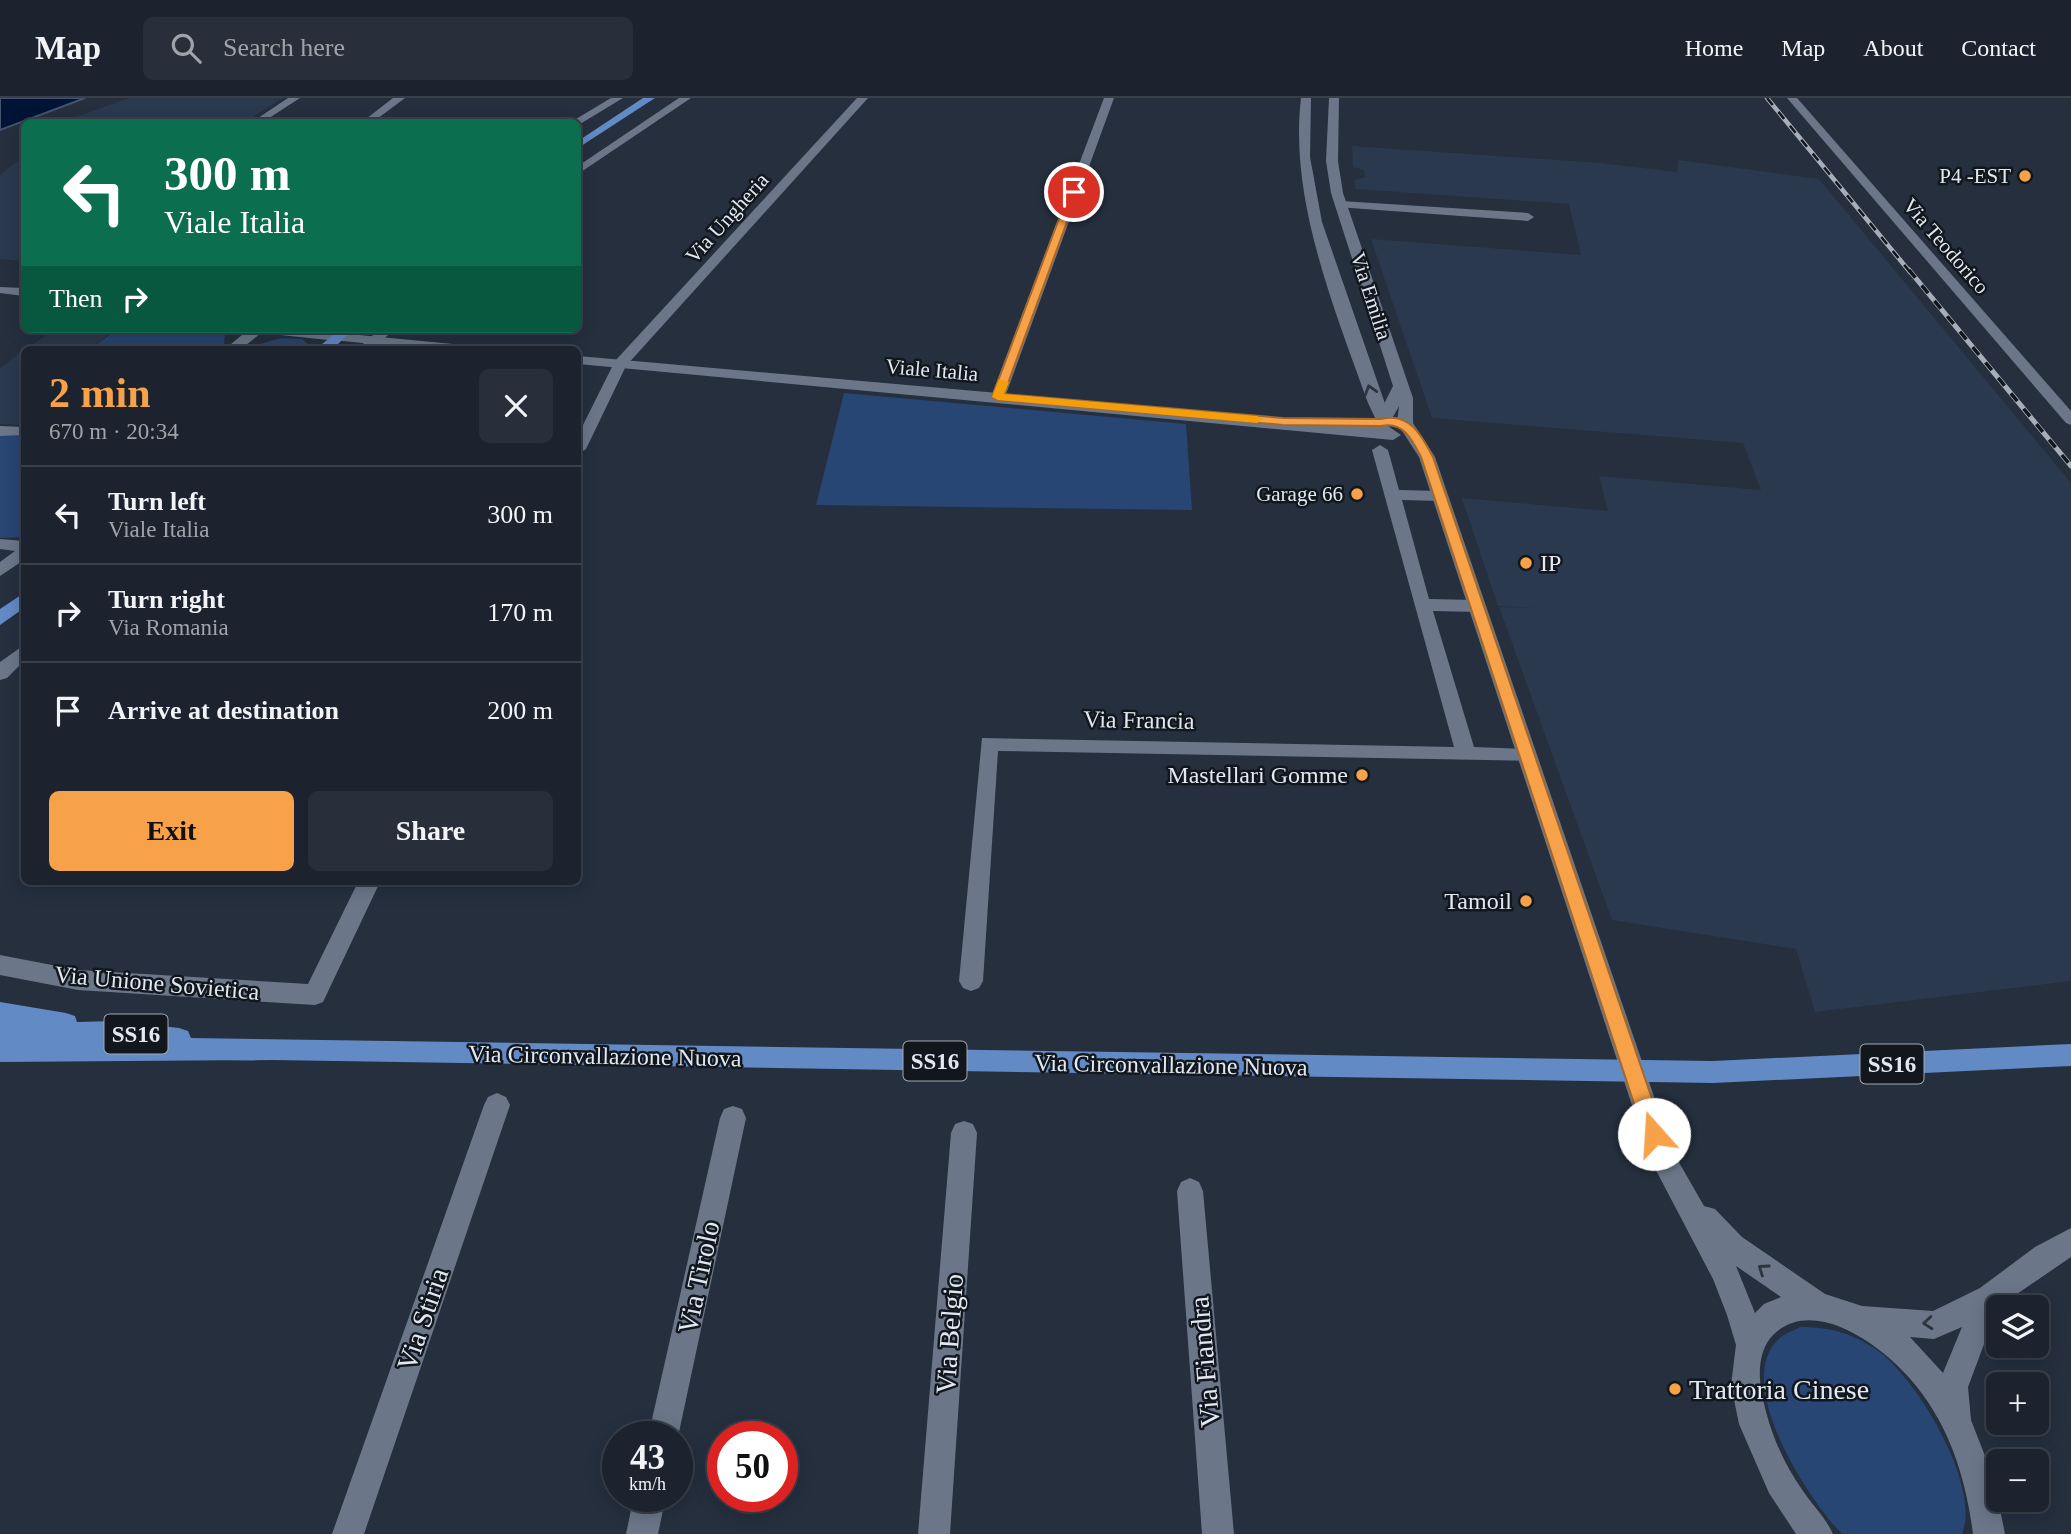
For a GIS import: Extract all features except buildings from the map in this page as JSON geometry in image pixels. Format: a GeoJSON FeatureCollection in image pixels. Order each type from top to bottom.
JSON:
{"type":"FeatureCollection","features":[{"type":"Feature","properties":{"kind":"main road"},"geometry":{"type":"LineString","coordinates":[[581,143],[650,98]]}},
{"type":"Feature","properties":{"kind":"main road"},"geometry":{"type":"LineString","coordinates":[[328,346],[343,333]]}},
{"type":"Feature","properties":{"kind":"main road"},"geometry":{"type":"LineString","coordinates":[[0,621],[14,600]]}},
{"type":"Feature","properties":{"kind":"main road"},"geometry":{"type":"LineString","coordinates":[[0,1013],[117,1032]]}},
{"type":"Feature","properties":{"kind":"main road","name":"Via Circonvallazione Nuova"},"geometry":{"type":"LineString","coordinates":[[0,1035],[117,1032],[272,1049]]}},
{"type":"Feature","properties":{"kind":"main road","name":"Via Circonvallazione Nuova"},"geometry":{"type":"LineString","coordinates":[[0,1051],[272,1049],[1713,1072],[2071,1055]]}},
{"type":"Feature","properties":{"kind":"street"},"geometry":{"type":"LineString","coordinates":[[262,119],[295,98]]}},
{"type":"Feature","properties":{"kind":"street"},"geometry":{"type":"LineString","coordinates":[[371,119],[400,98]]}},
{"type":"Feature","properties":{"kind":"street"},"geometry":{"type":"LineString","coordinates":[[581,119],[618,98]]}},
{"type":"Feature","properties":{"kind":"street"},"geometry":{"type":"LineString","coordinates":[[581,169],[686,98]]}},
{"type":"Feature","properties":{"kind":"street","name":"Via Ungheria"},"geometry":{"type":"LineString","coordinates":[[581,443],[620,363],[863,98]]}},
{"type":"Feature","properties":{"kind":"street"},"geometry":{"type":"LineString","coordinates":[[998,397],[1109,98]]}},
{"type":"Feature","properties":{"kind":"street"},"geometry":{"type":"LineString","coordinates":[[1306,98],[1302,142],[1307,181],[1360,357],[1392,427],[1414,455],[1428,464],[1662,1157],[1725,1268],[1740,1302],[1748,1340],[1743,1369],[1747,1402],[1761,1445],[1785,1492],[1810,1532]]}},
{"type":"Feature","properties":{"kind":"street","name":"Via Emilia"},"geometry":{"type":"LineString","coordinates":[[1334,98],[1332,161],[1335,182],[1408,414],[1392,427]]}},
{"type":"Feature","properties":{"kind":"street","name":"Via Teodorico"},"geometry":{"type":"LineString","coordinates":[[1792,98],[2071,419]]}},
{"type":"Feature","properties":{"kind":"street"},"geometry":{"type":"LineString","coordinates":[[1307,181],[1335,182]]}},
{"type":"Feature","properties":{"kind":"street"},"geometry":{"type":"LineString","coordinates":[[1341,205],[1528,217]]}},
{"type":"Feature","properties":{"kind":"street"},"geometry":{"type":"LineString","coordinates":[[1456,212],[1458,227]]}},
{"type":"Feature","properties":{"kind":"street"},"geometry":{"type":"LineString","coordinates":[[4,290],[21,292]]}},
{"type":"Feature","properties":{"kind":"street"},"geometry":{"type":"LineString","coordinates":[[236,346],[253,333]]}},
{"type":"Feature","properties":{"kind":"street"},"geometry":{"type":"LineString","coordinates":[[343,333],[369,345],[390,346]]}},
{"type":"Feature","properties":{"kind":"street"},"geometry":{"type":"LineString","coordinates":[[369,345],[383,333]]}},
{"type":"Feature","properties":{"kind":"street"},"geometry":{"type":"LineString","coordinates":[[1360,357],[1391,357]]}},
{"type":"Feature","properties":{"kind":"street","name":"Viale Italia"},"geometry":{"type":"LineString","coordinates":[[581,360],[1283,422],[1392,427]]}},
{"type":"Feature","properties":{"kind":"street"},"geometry":{"type":"LineString","coordinates":[[0,431],[21,431]]}},
{"type":"Feature","properties":{"kind":"street"},"geometry":{"type":"LineString","coordinates":[[1380,450],[1465,754]]}},
{"type":"Feature","properties":{"kind":"street"},"geometry":{"type":"LineString","coordinates":[[1392,495],[1440,496]]}},
{"type":"Feature","properties":{"kind":"street"},"geometry":{"type":"LineString","coordinates":[[0,544],[21,545]]}},
{"type":"Feature","properties":{"kind":"street"},"geometry":{"type":"LineString","coordinates":[[0,570],[21,554]]}},
{"type":"Feature","properties":{"kind":"street"},"geometry":{"type":"LineString","coordinates":[[1422,604],[1477,606]]}},
{"type":"Feature","properties":{"kind":"street"},"geometry":{"type":"LineString","coordinates":[[0,673],[21,654]]}},
{"type":"Feature","properties":{"kind":"street","name":"Via Francia"},"geometry":{"type":"LineString","coordinates":[[971,981],[989,743],[1526,756]]}},
{"type":"Feature","properties":{"kind":"street","name":"Via Unione Sovietica"},"geometry":{"type":"LineString","coordinates":[[0,965],[78,980],[315,995],[368,885]]}},
{"type":"Feature","properties":{"kind":"street","name":"Via Stiria"},"geometry":{"type":"LineString","coordinates":[[348,1534],[497,1105]]}},
{"type":"Feature","properties":{"kind":"street","name":"Via Tirolo"},"geometry":{"type":"LineString","coordinates":[[667,1421],[733,1118]]}},
{"type":"Feature","properties":{"kind":"street","name":"Via Belgio"},"geometry":{"type":"LineString","coordinates":[[934,1534],[964,1133]]}},
{"type":"Feature","properties":{"kind":"street","name":"Via Fiandra"},"geometry":{"type":"LineString","coordinates":[[1190,1191],[1218,1534]]}},
{"type":"Feature","properties":{"kind":"street"},"geometry":{"type":"LineString","coordinates":[[1682,1195],[1732,1247],[1819,1307]]}},
{"type":"Feature","properties":{"kind":"street"},"geometry":{"type":"LineString","coordinates":[[1994,1295],[2045,1257],[2071,1242]]}},
{"type":"Feature","properties":{"kind":"street"},"geometry":{"type":"LineString","coordinates":[[1748,1340],[1764,1319],[1789,1307],[1819,1307],[1853,1317],[1893,1324],[1934,1325],[1986,1300]]}},
{"type":"Feature","properties":{"kind":"street"},"geometry":{"type":"LineString","coordinates":[[1959,1429],[1953,1387],[1962,1358],[1986,1307]]}},
{"type":"Feature","properties":{"kind":"street"},"geometry":{"type":"LineString","coordinates":[[1853,1317],[1887,1337],[1916,1365],[1959,1429],[1976,1469],[1986,1504],[1989,1534]]}},
{"type":"Feature","properties":{"kind":"street"},"geometry":{"type":"LineString","coordinates":[[642,1534],[647,1512]]}},
{"type":"Feature","properties":{"kind":"shaded area"},"geometry":{"type":"Polygon","coordinates":[[[0,98],[85,98],[29,119],[21,119],[21,122],[0,130],[0,98]]]}},
{"type":"Feature","properties":{"kind":"shaded area"},"geometry":{"type":"Polygon","coordinates":[[[129,98],[283,98],[250,119],[70,119],[129,98]]]}},
{"type":"Feature","properties":{"kind":"shaded area"},"geometry":{"type":"Polygon","coordinates":[[[1352,146],[1600,163],[1677,172],[1678,160],[1819,179],[2071,483],[2071,981],[1815,1012],[1796,949],[1612,920],[1499,607],[1536,608],[1498,606],[1462,498],[1608,511],[1599,476],[1761,490],[1743,443],[1432,418],[1371,239],[1581,255],[1569,204],[1356,189],[1354,180],[1365,177],[1364,170],[1353,167],[1352,146]]]}},
{"type":"Feature","properties":{"kind":"shaded area"},"geometry":{"type":"Polygon","coordinates":[[[21,158],[21,261],[0,259],[0,175],[21,158]]]}},
{"type":"Feature","properties":{"kind":"shaded area"},"geometry":{"type":"Polygon","coordinates":[[[49,333],[111,333],[93,346],[31,346],[49,333]]]}},
{"type":"Feature","properties":{"kind":"shaded area"},"geometry":{"type":"Polygon","coordinates":[[[112,333],[225,333],[224,346],[95,346],[112,333]]]}},
{"type":"Feature","properties":{"kind":"shaded area"},"geometry":{"type":"Polygon","coordinates":[[[281,338],[302,339],[309,345],[308,346],[253,346],[281,338]]]}},
{"type":"Feature","properties":{"kind":"shaded area"},"geometry":{"type":"Polygon","coordinates":[[[21,352],[21,425],[0,424],[0,368],[21,352]]]}},
{"type":"Feature","properties":{"kind":"shaded area"},"geometry":{"type":"Polygon","coordinates":[[[844,393],[1186,424],[1192,510],[816,505],[844,393]]]}},
{"type":"Feature","properties":{"kind":"shaded area"},"geometry":{"type":"Polygon","coordinates":[[[0,434],[21,434],[21,537],[0,538],[0,434]]]}},
{"type":"Feature","properties":{"kind":"shaded area"},"geometry":{"type":"Polygon","coordinates":[[[1800,1327],[1831,1330],[1859,1339],[1877,1350],[1910,1383],[1942,1434],[1954,1462],[1963,1489],[1966,1513],[1962,1534],[1842,1534],[1828,1518],[1794,1468],[1780,1439],[1769,1409],[1764,1381],[1767,1356],[1781,1337],[1800,1327]]]}},
{"type":"Feature","properties":{"kind":"railway"},"geometry":{"type":"LineString","coordinates":[[1767,98],[1910,272]]}},
{"type":"Feature","properties":{"kind":"railway"},"geometry":{"type":"LineString","coordinates":[[1909,270],[2071,466]]}},
{"type":"Feature","properties":{"kind":"slow traffic"},"geometry":{"type":"LineString","coordinates":[[1003,382],[998,397],[1257,419]]}},
{"type":"Feature","properties":{"kind":"place","name":"P4 -EST"},"geometry":{"type":"Point","coordinates":[2025,176]}},
{"type":"Feature","properties":{"kind":"place","name":"Garage 66"},"geometry":{"type":"Point","coordinates":[1357,494]}},
{"type":"Feature","properties":{"kind":"place","name":"IP"},"geometry":{"type":"Point","coordinates":[1526,563]}},
{"type":"Feature","properties":{"kind":"place","name":"Mastellari Gomme"},"geometry":{"type":"Point","coordinates":[1362,775]}},
{"type":"Feature","properties":{"kind":"place","name":"Tamoil"},"geometry":{"type":"Point","coordinates":[1526,901]}},
{"type":"Feature","properties":{"kind":"place","name":"Trattoria Cinese"},"geometry":{"type":"Point","coordinates":[1675,1389]}},
{"type":"Feature","properties":{"kind":"route"},"geometry":{"type":"LineString","coordinates":[[1074,192],[998,397],[1283,422],[1381,423],[1394,419],[1407,425],[1408,431],[1417,438],[1427,457],[1654,1134]]}}]}
